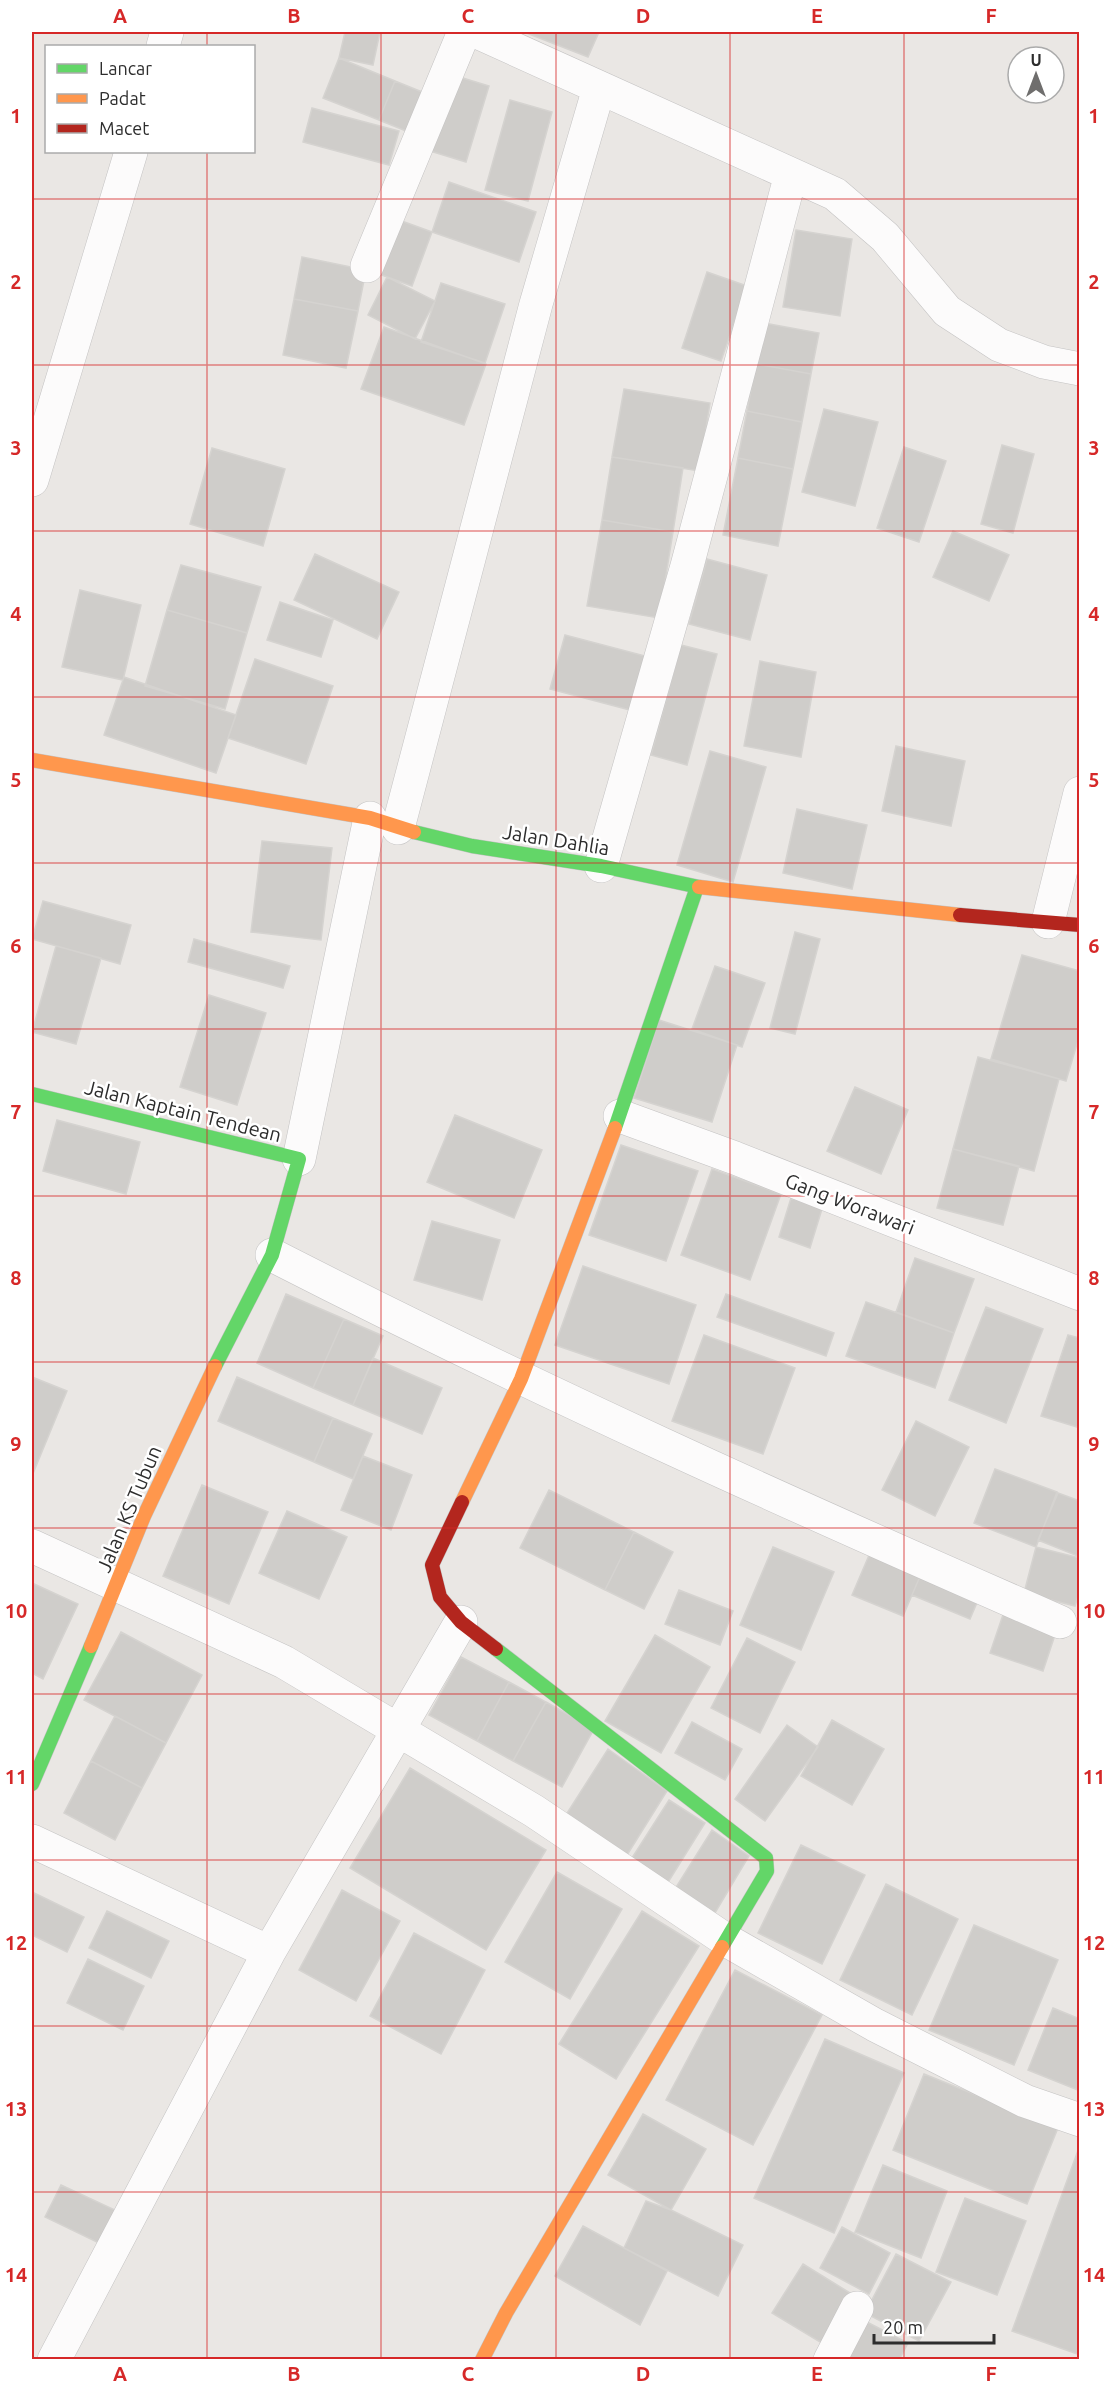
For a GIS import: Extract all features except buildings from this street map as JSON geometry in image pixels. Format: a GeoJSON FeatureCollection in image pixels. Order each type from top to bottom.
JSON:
{"type":"FeatureCollection","features":[{"type":"Feature","properties":{"kind":"street"},"geometry":{"type":"LineString","coordinates":[[367,266],[464,32]]}},
{"type":"Feature","properties":{"kind":"street"},"geometry":{"type":"LineString","coordinates":[[477,32],[835,194],[885,237],[946,311],[999,345],[1044,362],[1080,369]]}},
{"type":"Feature","properties":{"kind":"street"},"geometry":{"type":"LineString","coordinates":[[299,1159],[384,823],[599,88]]}},
{"type":"Feature","properties":{"kind":"street"},"geometry":{"type":"LineString","coordinates":[[32,480],[131,153]]}},
{"type":"Feature","properties":{"kind":"street"},"geometry":{"type":"LineString","coordinates":[[601,866],[687,566],[791,174]]}},
{"type":"Feature","properties":{"kind":"street","name":"Jalan Dahlia"},"geometry":{"type":"LineString","coordinates":[[32,760],[384,823],[472,846],[601,866],[697,887],[874,907],[1080,925]]}},
{"type":"Feature","properties":{"kind":"street"},"geometry":{"type":"LineString","coordinates":[[1048,922],[1080,793]]}},
{"type":"Feature","properties":{"kind":"street"},"geometry":{"type":"LineString","coordinates":[[482,2360],[506,2313],[767,1871],[766,1858],[461,1622],[440,1596],[432,1565],[521,1379],[620,1116],[697,887]]}},
{"type":"Feature","properties":{"kind":"street","name":"Jalan Kaptain Tendean"},"geometry":{"type":"LineString","coordinates":[[32,1094],[299,1159],[272,1255]]}},
{"type":"Feature","properties":{"kind":"street","name":"Gang Worawari"},"geometry":{"type":"LineString","coordinates":[[620,1116],[735,1158],[1080,1294]]}},
{"type":"Feature","properties":{"kind":"street"},"geometry":{"type":"LineString","coordinates":[[272,1255],[422,1332],[521,1379],[811,1513],[1060,1622]]}},
{"type":"Feature","properties":{"kind":"street","name":"Jalan KS Tubun"},"geometry":{"type":"LineString","coordinates":[[32,1784],[144,1516],[221,1353],[272,1255]]}},
{"type":"Feature","properties":{"kind":"street"},"geometry":{"type":"LineString","coordinates":[[32,1546],[284,1662],[534,1811],[726,1940],[875,2025],[1025,2100],[1080,2120]]}},
{"type":"Feature","properties":{"kind":"street"},"geometry":{"type":"LineString","coordinates":[[54,2360],[269,1952],[461,1622]]}},
{"type":"Feature","properties":{"kind":"street"},"geometry":{"type":"LineString","coordinates":[[32,1842],[269,1952]]}},
{"type":"Feature","properties":{"kind":"street"},"geometry":{"type":"LineString","coordinates":[[830,2360],[857,2308]]}},
{"type":"Feature","properties":{"kind":"traffic: fast"},"geometry":{"type":"LineString","coordinates":[[414,832],[472,846],[601,866],[699,887]]}},
{"type":"Feature","properties":{"kind":"traffic: fast"},"geometry":{"type":"LineString","coordinates":[[615,1128],[697,887]]}},
{"type":"Feature","properties":{"kind":"traffic: fast"},"geometry":{"type":"LineString","coordinates":[[32,1094],[299,1159],[272,1255],[215,1366]]}},
{"type":"Feature","properties":{"kind":"traffic: fast"},"geometry":{"type":"LineString","coordinates":[[32,1784],[91,1646]]}},
{"type":"Feature","properties":{"kind":"traffic: fast"},"geometry":{"type":"LineString","coordinates":[[496,1649],[766,1858],[767,1871],[722,1947]]}},
{"type":"Feature","properties":{"kind":"traffic: slow"},"geometry":{"type":"LineString","coordinates":[[32,760],[370,818],[414,832]]}},
{"type":"Feature","properties":{"kind":"traffic: slow"},"geometry":{"type":"LineString","coordinates":[[699,887],[960,915]]}},
{"type":"Feature","properties":{"kind":"traffic: slow"},"geometry":{"type":"LineString","coordinates":[[462,1502],[521,1379],[615,1128]]}},
{"type":"Feature","properties":{"kind":"traffic: slow"},"geometry":{"type":"LineString","coordinates":[[91,1646],[144,1516],[215,1366]]}},
{"type":"Feature","properties":{"kind":"traffic: slow"},"geometry":{"type":"LineString","coordinates":[[482,2360],[506,2313],[722,1947]]}},
{"type":"Feature","properties":{"kind":"traffic: jam"},"geometry":{"type":"LineString","coordinates":[[960,915],[1080,925]]}},
{"type":"Feature","properties":{"kind":"traffic: jam"},"geometry":{"type":"LineString","coordinates":[[462,1502],[432,1565],[440,1597],[461,1622],[496,1649]]}}]}
